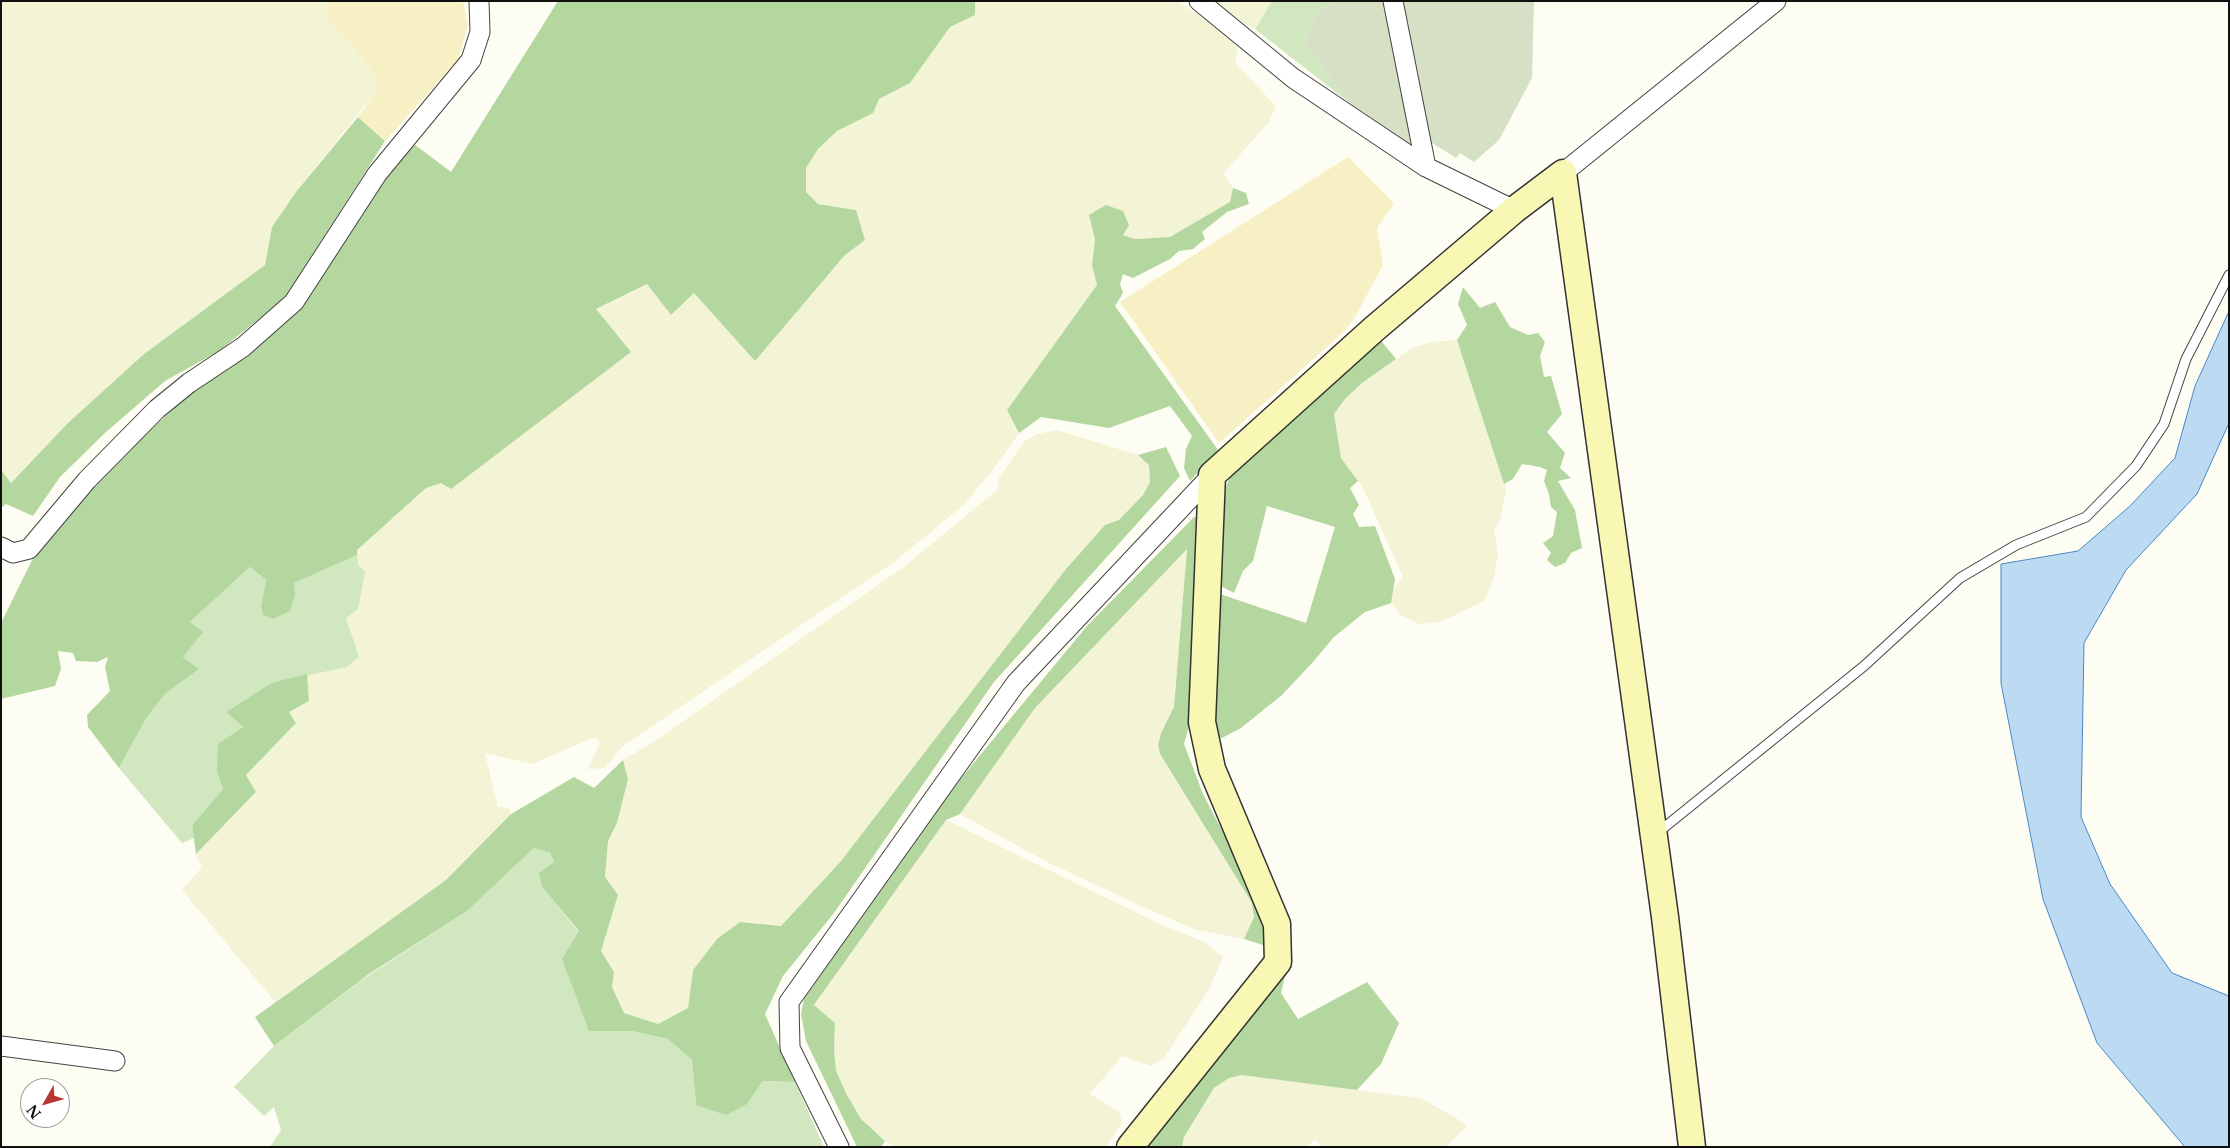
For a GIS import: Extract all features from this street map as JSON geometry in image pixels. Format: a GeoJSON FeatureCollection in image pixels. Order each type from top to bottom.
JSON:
{"type":"FeatureCollection","features":[{"type":"Feature","properties":{"kind":"street"},"geometry":{"type":"LineString","coordinates":[[1,547],[12,553],[29,549],[86,480],[157,409],[189,383],[243,347],[294,302],[377,174],[471,60],[480,32],[479,1]]}},
{"type":"Feature","properties":{"kind":"street"},"geometry":{"type":"LineString","coordinates":[[1198,1],[1293,78],[1426,167],[1514,210]]}},
{"type":"Feature","properties":{"kind":"street"},"geometry":{"type":"LineString","coordinates":[[1393,1],[1426,167]]}},
{"type":"Feature","properties":{"kind":"street"},"geometry":{"type":"LineString","coordinates":[[839,1147],[790,1048],[789,1002],[1016,682],[1212,475],[1374,330],[1514,210],[1564,173],[1776,1]]}},
{"type":"Feature","properties":{"kind":"street"},"geometry":{"type":"LineString","coordinates":[[1564,173],[1654,835],[1692,1147]]}},
{"type":"Feature","properties":{"kind":"street"},"geometry":{"type":"LineString","coordinates":[[1130,1147],[1278,962],[1277,924],[1212,769],[1202,722],[1212,475]]}},
{"type":"Feature","properties":{"kind":"street"},"geometry":{"type":"LineString","coordinates":[[1,1046],[116,1061]]}},
{"type":"Feature","properties":{"kind":"lane"},"geometry":{"type":"LineString","coordinates":[[1654,835],[1864,666],[1960,578],[2016,545],[2086,517],[2136,466],[2164,424],[2186,359],[2229,275]]}},
{"type":"Feature","properties":{"kind":"green space"},"geometry":{"type":"Polygon","coordinates":[[[1,1],[327,1],[326,17],[374,72],[378,89],[296,192],[272,227],[265,265],[144,354],[68,423],[11,483],[1,470],[1,1]]]}},
{"type":"Feature","properties":{"kind":"green space"},"geometry":{"type":"Polygon","coordinates":[[[558,1],[975,1],[975,15],[950,27],[910,83],[879,99],[873,113],[837,131],[818,149],[806,168],[806,192],[818,204],[856,210],[865,240],[845,255],[755,361],[694,293],[671,315],[647,284],[596,309],[631,352],[451,489],[441,483],[426,488],[357,550],[357,555],[294,583],[295,595],[290,611],[273,619],[263,615],[261,607],[266,580],[250,567],[190,622],[203,632],[183,657],[199,669],[165,694],[147,717],[119,768],[88,727],[87,715],[110,691],[105,667],[108,657],[97,662],[76,661],[73,653],[58,651],[61,669],[55,686],[1,699],[1,623],[38,548],[91,484],[191,393],[238,361],[410,141],[451,172],[558,1]]]}},
{"type":"Feature","properties":{"kind":"green space"},"geometry":{"type":"Polygon","coordinates":[[[975,1],[1177,1],[1239,42],[1235,63],[1276,106],[1269,122],[1223,174],[1233,188],[1230,202],[1171,237],[1135,239],[1123,235],[1095,239],[1092,265],[1097,285],[1007,410],[1019,433],[965,504],[894,562],[623,746],[605,768],[588,769],[600,742],[595,737],[532,764],[485,753],[498,807],[509,808],[511,814],[446,880],[275,1002],[182,890],[202,867],[196,854],[256,793],[246,775],[296,723],[289,712],[309,701],[307,674],[346,667],[346,618],[358,609],[356,550],[426,488],[441,483],[630,353],[595,310],[647,284],[671,315],[694,293],[755,361],[845,255],[865,240],[856,210],[818,204],[806,192],[806,168],[818,149],[837,131],[873,113],[879,99],[910,83],[950,27],[974,15],[975,1]]]}},
{"type":"Feature","properties":{"kind":"green space"},"geometry":{"type":"Polygon","coordinates":[[[1209,1],[1272,1],[1255,29],[1221,12],[1209,1]]]}},
{"type":"Feature","properties":{"kind":"green space"},"geometry":{"type":"Polygon","coordinates":[[[1272,1],[1337,1],[1317,13],[1304,42],[1347,101],[1255,29],[1272,1]]]}},
{"type":"Feature","properties":{"kind":"green space"},"geometry":{"type":"Polygon","coordinates":[[[1337,1],[1386,1],[1411,145],[1347,101],[1304,42],[1317,13],[1337,1]]]}},
{"type":"Feature","properties":{"kind":"green space"},"geometry":{"type":"Polygon","coordinates":[[[1400,1],[1534,1],[1532,78],[1499,140],[1474,162],[1460,153],[1456,158],[1429,141],[1400,1]]]}},
{"type":"Feature","properties":{"kind":"green space"},"geometry":{"type":"Polygon","coordinates":[[[358,117],[385,141],[284,299],[219,351],[165,381],[106,432],[60,477],[33,516],[6,504],[1,508],[1,470],[11,483],[68,423],[144,354],[265,265],[272,227],[296,192],[358,117]]]}},
{"type":"Feature","properties":{"kind":"green space"},"geometry":{"type":"Polygon","coordinates":[[[1233,188],[1246,193],[1249,204],[1227,212],[1202,232],[1205,239],[1193,249],[1179,251],[1170,259],[1133,278],[1123,274],[1120,284],[1123,293],[1115,306],[1218,450],[1190,481],[1184,468],[1186,449],[1192,436],[1170,406],[1109,428],[1041,417],[1019,433],[1007,410],[1097,285],[1092,265],[1095,239],[1089,215],[1106,205],[1123,211],[1129,225],[1123,235],[1135,239],[1170,237],[1230,202],[1233,188]]]}},
{"type":"Feature","properties":{"kind":"green space"},"geometry":{"type":"Polygon","coordinates":[[[1463,287],[1480,308],[1495,302],[1510,327],[1528,335],[1538,333],[1545,342],[1540,356],[1544,377],[1551,376],[1562,414],[1547,432],[1565,453],[1560,468],[1571,478],[1558,481],[1575,510],[1582,548],[1571,553],[1565,563],[1555,567],[1547,560],[1551,553],[1543,543],[1553,536],[1557,512],[1551,507],[1544,481],[1547,470],[1522,464],[1513,479],[1504,484],[1457,340],[1467,325],[1458,304],[1463,287]]]}},
{"type":"Feature","properties":{"kind":"green space"},"geometry":{"type":"Polygon","coordinates":[[[1379,338],[1396,359],[1362,383],[1345,399],[1334,414],[1341,458],[1358,481],[1350,488],[1359,505],[1353,514],[1359,527],[1375,526],[1395,579],[1391,603],[1365,612],[1334,637],[1282,695],[1241,728],[1222,738],[1213,738],[1220,594],[1306,623],[1335,527],[1267,506],[1253,561],[1243,571],[1234,593],[1215,583],[1222,497],[1230,477],[1285,421],[1379,338]]]}},
{"type":"Feature","properties":{"kind":"green space"},"geometry":{"type":"Polygon","coordinates":[[[1457,340],[1501,468],[1506,491],[1500,520],[1494,529],[1498,554],[1494,577],[1484,601],[1440,622],[1419,624],[1401,615],[1391,603],[1393,590],[1403,577],[1362,486],[1341,458],[1334,414],[1345,399],[1362,383],[1412,348],[1431,342],[1457,340]]]}},
{"type":"Feature","properties":{"kind":"green space"},"geometry":{"type":"Polygon","coordinates":[[[1057,430],[1138,455],[1149,464],[1150,482],[1143,495],[1119,520],[1105,525],[1066,569],[841,861],[781,926],[740,922],[717,939],[693,970],[688,1008],[658,1024],[624,1013],[612,987],[614,972],[601,951],[618,895],[605,877],[608,841],[617,823],[628,779],[623,760],[655,741],[905,566],[997,490],[999,477],[1025,441],[1037,434],[1057,430]]]}},
{"type":"Feature","properties":{"kind":"green space"},"geometry":{"type":"Polygon","coordinates":[[[1166,447],[1180,476],[994,682],[834,913],[783,976],[765,1014],[795,1082],[763,1081],[747,1104],[726,1115],[696,1105],[692,1060],[668,1039],[632,1031],[589,1031],[562,959],[579,931],[542,887],[539,873],[554,862],[550,853],[534,848],[467,911],[369,974],[274,1046],[255,1017],[446,880],[511,814],[574,777],[594,788],[623,760],[628,779],[617,823],[608,841],[605,877],[618,895],[601,951],[614,972],[612,987],[624,1013],[658,1024],[688,1008],[693,970],[717,939],[740,922],[781,926],[841,861],[1066,569],[1105,525],[1119,520],[1143,495],[1150,482],[1149,465],[1138,455],[1166,447]]]}},
{"type":"Feature","properties":{"kind":"green space"},"geometry":{"type":"Polygon","coordinates":[[[1194,517],[1205,518],[1193,712],[1184,744],[1203,794],[1263,909],[1266,946],[1244,939],[1254,917],[1252,903],[1160,754],[1158,745],[1161,733],[1174,707],[1187,549],[1035,708],[960,814],[946,820],[814,1005],[835,1023],[834,1050],[836,1071],[847,1095],[861,1119],[885,1141],[881,1147],[857,1147],[806,1041],[801,1014],[804,999],[943,800],[1087,626],[1194,517]]]}},
{"type":"Feature","properties":{"kind":"green space"},"geometry":{"type":"Polygon","coordinates":[[[1187,548],[1174,707],[1161,733],[1158,745],[1160,755],[1252,903],[1254,917],[1244,939],[1194,929],[1141,906],[1047,862],[960,814],[1035,708],[1187,548]]]}},
{"type":"Feature","properties":{"kind":"green space"},"geometry":{"type":"Polygon","coordinates":[[[357,555],[358,565],[365,572],[358,609],[346,618],[359,657],[347,667],[271,683],[226,712],[243,727],[217,772],[223,789],[192,825],[194,838],[182,843],[119,768],[147,717],[165,694],[199,669],[183,657],[190,622],[250,567],[266,580],[261,607],[263,615],[295,595],[293,583],[357,555]]]}},
{"type":"Feature","properties":{"kind":"green space"},"geometry":{"type":"Polygon","coordinates":[[[307,674],[309,701],[289,712],[296,723],[246,775],[256,792],[196,854],[192,825],[223,789],[217,772],[218,744],[243,727],[226,712],[271,683],[307,674]]]}},
{"type":"Feature","properties":{"kind":"green space"},"geometry":{"type":"Polygon","coordinates":[[[946,820],[1166,927],[1202,941],[1223,957],[1208,991],[1164,1058],[1151,1066],[1122,1056],[1090,1094],[1120,1113],[1122,1123],[1106,1147],[892,1147],[861,1119],[847,1095],[836,1071],[834,1050],[835,1023],[814,1006],[946,820]]]}},
{"type":"Feature","properties":{"kind":"green space"},"geometry":{"type":"Polygon","coordinates":[[[534,848],[550,853],[554,862],[542,887],[579,932],[589,1031],[632,1031],[668,1039],[692,1060],[696,1105],[747,1104],[763,1081],[795,1082],[824,1147],[270,1147],[281,1130],[274,1107],[264,1116],[234,1087],[274,1046],[366,977],[467,911],[534,848]]]}},
{"type":"Feature","properties":{"kind":"green space"},"geometry":{"type":"Polygon","coordinates":[[[1274,976],[1285,976],[1281,993],[1298,1019],[1367,982],[1399,1023],[1381,1064],[1357,1090],[1242,1075],[1229,1078],[1214,1088],[1184,1137],[1182,1147],[1140,1147],[1274,976]]]}},
{"type":"Feature","properties":{"kind":"green space"},"geometry":{"type":"Polygon","coordinates":[[[1242,1075],[1420,1098],[1455,1117],[1467,1126],[1446,1147],[1323,1147],[1314,1139],[1309,1147],[1182,1147],[1184,1137],[1214,1088],[1229,1078],[1242,1075]]]}},
{"type":"Feature","properties":{"kind":"sand"},"geometry":{"type":"Polygon","coordinates":[[[327,1],[463,1],[468,25],[458,60],[385,141],[358,117],[378,89],[374,72],[326,17],[327,1]]]}},
{"type":"Feature","properties":{"kind":"sand"},"geometry":{"type":"Polygon","coordinates":[[[1348,157],[1394,203],[1377,228],[1383,265],[1346,330],[1219,443],[1120,302],[1348,157]]]}},
{"type":"Feature","properties":{"kind":"water"},"geometry":{"type":"Polygon","coordinates":[[[2229,311],[2229,423],[2197,494],[2126,570],[2084,643],[2081,817],[2110,884],[2172,973],[2229,996],[2229,1147],[2185,1147],[2097,1043],[2043,899],[2001,683],[2001,564],[2078,551],[2130,506],[2175,458],[2195,386],[2229,311]]]}}]}
